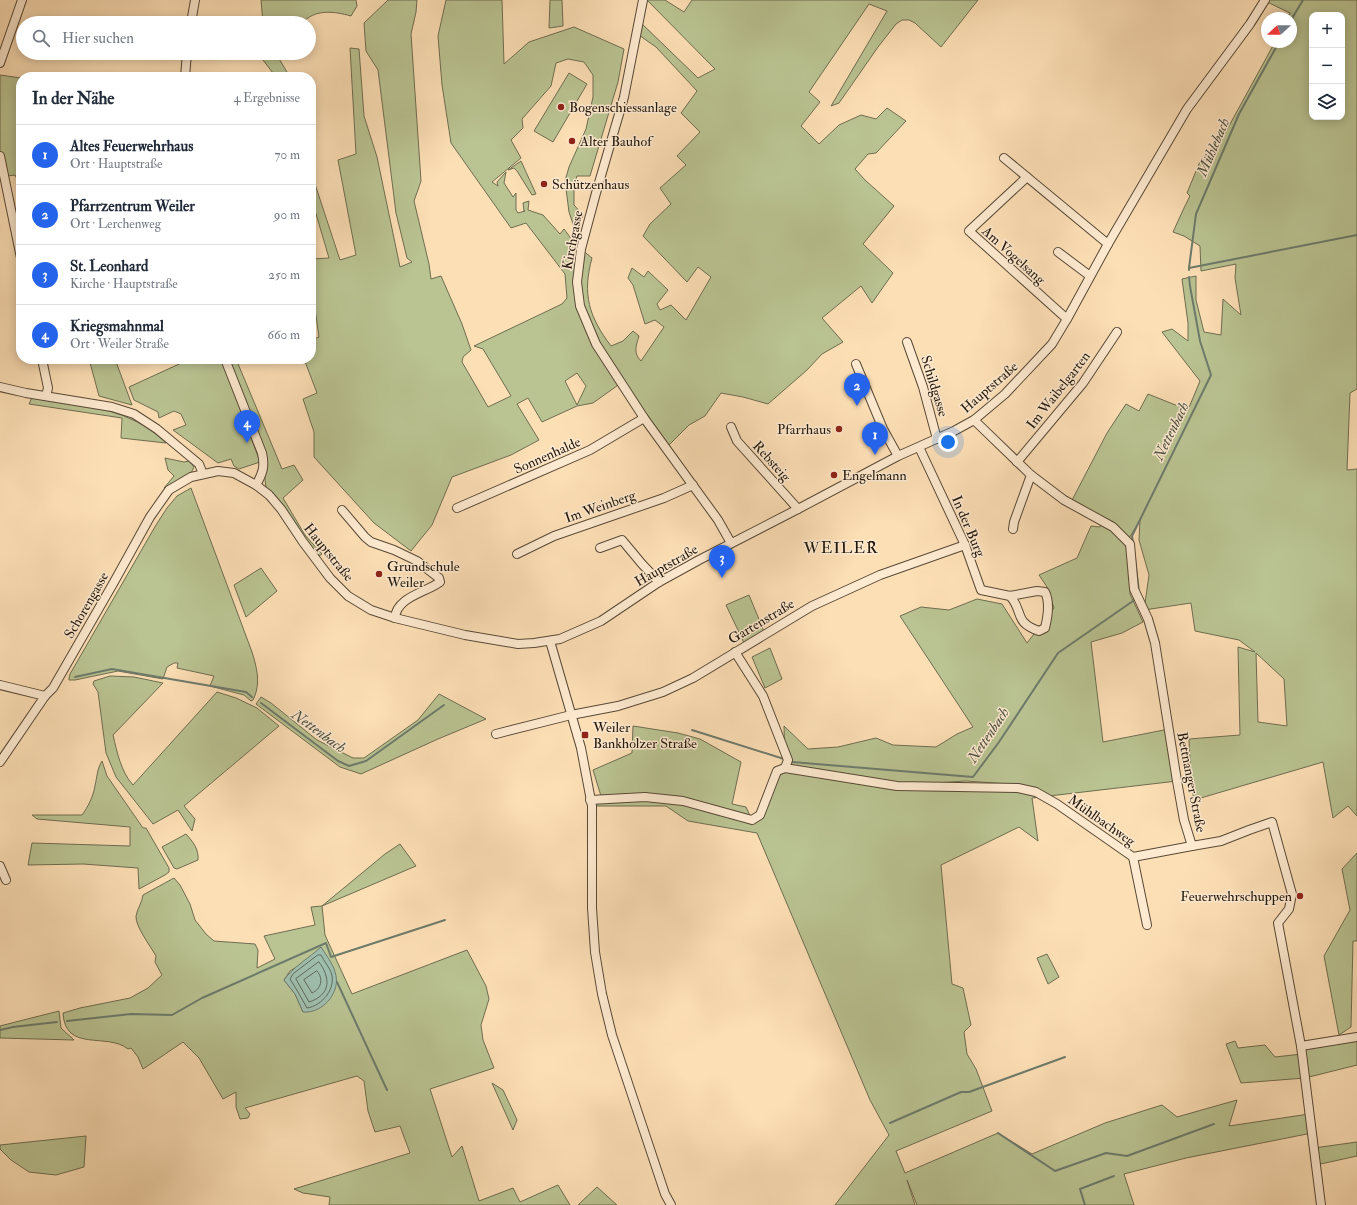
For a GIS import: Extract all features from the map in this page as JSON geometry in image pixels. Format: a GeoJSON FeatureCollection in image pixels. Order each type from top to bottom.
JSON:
{"type":"FeatureCollection","features":[{"type":"Feature","properties":{"kind":"street"},"geometry":{"type":"LineString","coordinates":[[16,16],[22,0]]}},
{"type":"Feature","properties":{"kind":"street"},"geometry":{"type":"LineString","coordinates":[[192,16],[195,0]]}},
{"type":"Feature","properties":{"kind":"street","name":"Kirchgasse"},"geometry":{"type":"LineString","coordinates":[[643,0],[624,97],[581,249],[577,282],[580,306],[596,344],[644,418],[718,520],[731,543]]}},
{"type":"Feature","properties":{"kind":"street","name":"Hauptstraße"},"geometry":{"type":"LineString","coordinates":[[203,474],[218,471],[234,473],[256,484],[277,504],[330,578],[348,596],[371,610],[395,618],[465,635],[518,644],[565,638],[601,621],[659,582],[731,543],[898,456],[974,420],[1005,394],[1052,344],[1108,244],[1187,109],[1250,24],[1264,0]]}},
{"type":"Feature","properties":{"kind":"street"},"geometry":{"type":"LineString","coordinates":[[0,63],[16,17]]}},
{"type":"Feature","properties":{"kind":"street"},"geometry":{"type":"LineString","coordinates":[[185,72],[186,60]]}},
{"type":"Feature","properties":{"kind":"street"},"geometry":{"type":"LineString","coordinates":[[0,156],[16,234]]}},
{"type":"Feature","properties":{"kind":"street"},"geometry":{"type":"LineString","coordinates":[[1004,158],[1108,244]]}},
{"type":"Feature","properties":{"kind":"street","name":"Am Vogelsang"},"geometry":{"type":"LineString","coordinates":[[1027,177],[968,231],[1067,319]]}},
{"type":"Feature","properties":{"kind":"street"},"geometry":{"type":"LineString","coordinates":[[1058,252],[1090,276]]}},
{"type":"Feature","properties":{"kind":"street","name":"Im Waibelgarten"},"geometry":{"type":"LineString","coordinates":[[1017,462],[1055,419],[1083,383],[1117,332]]}},
{"type":"Feature","properties":{"kind":"street","name":"Schildgasse"},"geometry":{"type":"LineString","coordinates":[[908,342],[923,387],[936,439]]}},
{"type":"Feature","properties":{"kind":"street"},"geometry":{"type":"LineString","coordinates":[[43,364],[48,388],[46,396]]}},
{"type":"Feature","properties":{"kind":"street"},"geometry":{"type":"LineString","coordinates":[[227,364],[262,454],[264,463],[262,472],[256,484]]}},
{"type":"Feature","properties":{"kind":"street"},"geometry":{"type":"LineString","coordinates":[[856,364],[898,456]]}},
{"type":"Feature","properties":{"kind":"street"},"geometry":{"type":"LineString","coordinates":[[0,387],[112,407],[134,414],[157,429],[187,454],[198,464],[203,474]]}},
{"type":"Feature","properties":{"kind":"street","name":"Sonnenhalde"},"geometry":{"type":"LineString","coordinates":[[456,508],[590,450],[644,418]]}},
{"type":"Feature","properties":{"kind":"street","name":"Bettnanger Straße"},"geometry":{"type":"LineString","coordinates":[[974,420],[1031,475],[1064,500],[1113,527],[1130,544],[1134,589],[1148,620],[1155,643],[1176,781],[1184,820],[1192,846],[1221,841],[1272,822],[1292,894],[1289,909],[1278,923],[1301,1046]]}},
{"type":"Feature","properties":{"kind":"street","name":"Rebsteig"},"geometry":{"type":"LineString","coordinates":[[731,427],[738,441],[798,509]]}},
{"type":"Feature","properties":{"kind":"street","name":"In der Burg"},"geometry":{"type":"LineString","coordinates":[[919,447],[965,545],[981,590],[1010,596],[1037,591],[1045,592],[1049,600],[1048,619],[1045,628],[1039,631],[1031,628],[1022,621],[1015,602],[1010,596]]}},
{"type":"Feature","properties":{"kind":"street","name":"Schorengasse"},"geometry":{"type":"LineString","coordinates":[[0,762],[45,696],[53,688],[150,518],[169,490],[191,477],[203,474]]}},
{"type":"Feature","properties":{"kind":"street"},"geometry":{"type":"LineString","coordinates":[[1013,529],[1014,522],[1031,475]]}},
{"type":"Feature","properties":{"kind":"street","name":"Im Weinberg"},"geometry":{"type":"LineString","coordinates":[[517,554],[554,536],[664,498],[693,484]]}},
{"type":"Feature","properties":{"kind":"street"},"geometry":{"type":"LineString","coordinates":[[342,510],[371,542],[394,550],[417,562],[439,578],[440,582],[412,596],[399,606],[395,613],[395,618]]}},
{"type":"Feature","properties":{"kind":"street"},"geometry":{"type":"LineString","coordinates":[[600,548],[622,540],[659,582]]}},
{"type":"Feature","properties":{"kind":"street","name":"Gartenstraße"},"geometry":{"type":"LineString","coordinates":[[496,734],[571,715],[618,706],[663,692],[693,678],[812,606],[880,575],[965,545]]}},
{"type":"Feature","properties":{"kind":"street"},"geometry":{"type":"LineString","coordinates":[[550,641],[581,748],[592,806],[592,916],[595,952],[602,994],[612,1035],[670,1205]]}},
{"type":"Feature","properties":{"kind":"street"},"geometry":{"type":"LineString","coordinates":[[590,800],[645,797],[683,801],[752,820],[760,815],[777,771],[785,768],[788,760],[763,696],[735,652]]}},
{"type":"Feature","properties":{"kind":"street"},"geometry":{"type":"LineString","coordinates":[[0,685],[45,696]]}},
{"type":"Feature","properties":{"kind":"street","name":"Mühlbachweg"},"geometry":{"type":"LineString","coordinates":[[785,768],[897,786],[1018,788],[1036,792],[1057,804],[1133,857],[1147,925]]}},
{"type":"Feature","properties":{"kind":"street","name":"Mühlbachweg"},"geometry":{"type":"LineString","coordinates":[[1133,857],[1192,846]]}},
{"type":"Feature","properties":{"kind":"street"},"geometry":{"type":"LineString","coordinates":[[0,866],[6,880]]}},
{"type":"Feature","properties":{"kind":"street"},"geometry":{"type":"LineString","coordinates":[[1321,1205],[1301,1046],[1357,1037]]}},
{"type":"Feature","properties":{"kind":"green space"},"geometry":{"type":"Polygon","coordinates":[[[261,0],[356,0],[357,6],[351,16],[325,12],[311,16],[262,16],[261,0]]]}},
{"type":"Feature","properties":{"kind":"green space"},"geometry":{"type":"Polygon","coordinates":[[[388,0],[417,0],[411,34],[421,181],[414,201],[429,264],[431,279],[441,276],[462,324],[471,350],[463,357],[462,362],[488,407],[511,396],[483,349],[474,346],[562,304],[567,298],[565,274],[526,223],[511,228],[451,143],[442,85],[438,36],[446,0],[502,0],[504,64],[529,42],[574,27],[624,49],[618,82],[590,176],[577,176],[574,185],[574,205],[583,215],[576,233],[569,212],[565,181],[569,167],[586,129],[593,97],[593,75],[584,62],[568,59],[556,63],[551,86],[522,119],[523,128],[511,140],[521,158],[492,182],[498,186],[497,182],[506,172],[504,183],[513,197],[516,193],[516,210],[518,213],[525,211],[523,203],[529,201],[528,210],[543,215],[560,234],[564,229],[574,243],[575,249],[572,250],[579,264],[581,249],[592,258],[589,271],[588,294],[597,325],[611,346],[623,341],[633,331],[639,336],[636,352],[641,361],[664,327],[655,320],[645,324],[633,285],[628,278],[632,268],[644,277],[648,271],[668,290],[657,304],[660,310],[671,305],[686,320],[711,277],[698,267],[687,282],[643,236],[650,224],[671,204],[660,188],[686,165],[677,156],[700,132],[681,113],[697,91],[656,47],[636,33],[639,21],[698,78],[715,69],[647,0],[665,0],[684,12],[692,0],[978,0],[941,47],[915,23],[909,20],[902,20],[896,24],[839,103],[831,106],[887,11],[869,4],[809,92],[820,102],[801,126],[819,144],[839,125],[861,115],[876,119],[887,108],[906,121],[876,153],[868,154],[855,169],[894,206],[863,244],[893,273],[872,303],[861,286],[822,318],[843,342],[822,354],[807,370],[768,404],[721,393],[705,416],[689,425],[666,448],[621,383],[593,403],[577,406],[542,422],[528,398],[517,404],[539,440],[511,455],[452,477],[432,525],[411,551],[374,523],[314,457],[314,432],[303,399],[317,393],[306,364],[316,364],[316,338],[319,337],[316,316],[316,259],[329,258],[316,214],[316,187],[340,260],[356,255],[338,160],[356,154],[350,48],[359,49],[364,116],[377,157],[400,267],[412,262],[407,258],[396,213],[378,70],[366,51],[364,23],[388,0]],[[577,373],[565,381],[577,405],[586,386],[577,373]]]}},
{"type":"Feature","properties":{"kind":"green space"},"geometry":{"type":"Polygon","coordinates":[[[550,0],[562,0],[563,26],[549,28],[550,0]]]}},
{"type":"Feature","properties":{"kind":"green space"},"geometry":{"type":"Polygon","coordinates":[[[1263,0],[1357,0],[1357,389],[1350,393],[1347,470],[1357,469],[1357,816],[1348,806],[1333,818],[1323,762],[1194,800],[1191,783],[1189,739],[1240,735],[1238,647],[1255,652],[1239,640],[1195,631],[1191,603],[1144,610],[1149,575],[1139,540],[1140,520],[1128,540],[1130,594],[1143,622],[1122,633],[1091,642],[1103,742],[1169,729],[1177,781],[1032,798],[1038,841],[1019,827],[941,865],[952,984],[963,988],[971,1025],[964,1032],[967,1054],[976,1069],[992,1111],[896,1151],[905,1173],[998,1133],[1032,1154],[1105,1123],[1162,1105],[1177,1117],[1237,1100],[1229,1126],[1309,1114],[1312,1133],[1186,1158],[1124,1174],[1134,1205],[917,1205],[907,1180],[915,1205],[835,1205],[889,1135],[870,1100],[757,833],[688,821],[666,806],[592,806],[601,796],[593,770],[632,753],[633,726],[678,733],[700,739],[741,762],[732,804],[746,807],[752,820],[760,815],[777,771],[785,767],[784,726],[808,749],[838,747],[876,738],[893,745],[936,747],[957,734],[973,727],[900,616],[921,607],[949,610],[977,599],[1002,604],[1027,643],[1054,608],[1047,587],[1039,575],[1077,558],[1091,526],[1100,527],[1103,519],[1070,504],[1107,433],[1126,404],[1139,411],[1148,394],[1188,410],[1200,381],[1162,332],[1172,329],[1188,341],[1188,323],[1182,279],[1196,276],[1196,300],[1204,332],[1221,335],[1223,299],[1241,315],[1235,278],[1236,264],[1201,271],[1200,246],[1184,236],[1173,232],[1190,196],[1187,193],[1201,159],[1224,135],[1272,48],[1297,48],[1297,12],[1288,12],[1263,0]],[[1256,653],[1258,722],[1287,726],[1284,679],[1256,653]],[[966,781],[904,785],[1009,784],[966,781]]]}},
{"type":"Feature","properties":{"kind":"green space"},"geometry":{"type":"Polygon","coordinates":[[[263,60],[280,60],[287,72],[272,72],[263,60]]]}},
{"type":"Feature","properties":{"kind":"green space","name":"Bogenschiessanlage"},"geometry":{"type":"Polygon","coordinates":[[[569,73],[587,84],[553,142],[534,131],[569,73]]]}},
{"type":"Feature","properties":{"kind":"green space"},"geometry":{"type":"Polygon","coordinates":[[[0,75],[16,77],[16,177],[15,175],[0,177],[0,75]]]}},
{"type":"Feature","properties":{"kind":"green space"},"geometry":{"type":"Polygon","coordinates":[[[521,161],[536,194],[532,195],[514,168],[508,170],[521,161]]]}},
{"type":"Feature","properties":{"kind":"green space"},"geometry":{"type":"Polygon","coordinates":[[[90,364],[117,364],[132,405],[99,396],[90,364]]]}},
{"type":"Feature","properties":{"kind":"green space"},"geometry":{"type":"Polygon","coordinates":[[[179,364],[224,364],[260,462],[239,469],[234,466],[231,459],[218,463],[173,430],[186,425],[181,414],[174,411],[159,418],[158,412],[134,400],[129,387],[179,364]]]}},
{"type":"Feature","properties":{"kind":"green space"},"geometry":{"type":"Polygon","coordinates":[[[228,364],[238,364],[282,469],[294,465],[303,480],[283,498],[305,535],[322,554],[319,556],[296,527],[278,500],[266,487],[266,457],[228,364]]]}},
{"type":"Feature","properties":{"kind":"green space"},"geometry":{"type":"Polygon","coordinates":[[[32,397],[97,408],[122,415],[146,427],[166,443],[121,438],[122,418],[29,404],[32,397]]]}},
{"type":"Feature","properties":{"kind":"green space"},"geometry":{"type":"Polygon","coordinates":[[[165,458],[184,462],[189,461],[194,467],[191,473],[164,488],[174,476],[168,470],[165,458]]]}},
{"type":"Feature","properties":{"kind":"green space"},"geometry":{"type":"Polygon","coordinates":[[[191,488],[254,658],[258,682],[253,700],[251,701],[244,695],[210,686],[214,676],[177,668],[178,663],[174,663],[167,667],[163,679],[118,671],[69,680],[70,674],[156,525],[177,496],[191,488]]]}},
{"type":"Feature","properties":{"kind":"green space"},"geometry":{"type":"Polygon","coordinates":[[[261,568],[277,591],[246,617],[234,585],[261,568]]]}},
{"type":"Feature","properties":{"kind":"green space"},"geometry":{"type":"Polygon","coordinates":[[[749,595],[765,634],[745,645],[726,605],[749,595]]]}},
{"type":"Feature","properties":{"kind":"green space"},"geometry":{"type":"Polygon","coordinates":[[[770,648],[782,679],[765,688],[752,657],[770,648]]]}},
{"type":"Feature","properties":{"kind":"green space"},"geometry":{"type":"Polygon","coordinates":[[[110,676],[134,677],[163,683],[113,735],[122,768],[133,785],[217,692],[236,698],[257,708],[279,726],[184,806],[195,819],[192,831],[178,810],[153,824],[116,777],[106,753],[98,692],[93,684],[94,681],[110,676]]]}},
{"type":"Feature","properties":{"kind":"green space"},"geometry":{"type":"Polygon","coordinates":[[[439,694],[486,719],[361,774],[340,767],[256,704],[261,697],[271,703],[317,740],[353,758],[364,758],[418,720],[439,694]]]}},
{"type":"Feature","properties":{"kind":"green space"},"geometry":{"type":"Polygon","coordinates":[[[102,761],[107,776],[143,828],[146,828],[169,868],[169,872],[165,875],[139,889],[138,868],[83,864],[28,865],[32,843],[130,846],[130,827],[37,819],[32,815],[82,815],[92,798],[98,770],[102,761]]]}},
{"type":"Feature","properties":{"kind":"green space"},"geometry":{"type":"Polygon","coordinates":[[[186,834],[196,849],[198,860],[177,869],[174,868],[162,847],[186,834]]]}},
{"type":"Feature","properties":{"kind":"green space"},"geometry":{"type":"Polygon","coordinates":[[[400,844],[416,866],[322,906],[385,854],[400,844]]]}},
{"type":"Feature","properties":{"kind":"green space"},"geometry":{"type":"Polygon","coordinates":[[[1357,853],[1357,941],[1353,941],[1351,1027],[1339,1035],[1324,956],[1350,910],[1342,869],[1357,853]]]}},
{"type":"Feature","properties":{"kind":"green space"},"geometry":{"type":"Polygon","coordinates":[[[174,878],[180,885],[190,904],[195,920],[206,934],[214,941],[255,944],[258,950],[257,968],[275,959],[264,936],[315,925],[311,907],[322,906],[325,935],[352,994],[467,950],[486,986],[489,999],[481,1025],[483,1040],[494,1068],[430,1089],[452,1157],[462,1146],[479,1201],[513,1188],[520,1202],[558,1185],[570,1205],[329,1205],[330,1197],[303,1193],[294,1189],[410,1153],[400,1126],[375,1132],[368,1111],[364,1081],[357,1076],[245,1108],[250,1114],[248,1118],[240,1119],[236,1107],[236,1092],[223,1099],[199,1058],[183,1042],[143,1069],[138,1057],[131,1048],[128,1049],[119,1044],[88,1040],[79,1037],[71,1033],[66,1025],[63,1013],[130,998],[148,988],[162,975],[155,962],[156,956],[138,925],[136,916],[143,895],[174,878]],[[303,963],[290,971],[284,980],[295,994],[303,1012],[303,963]]]}},
{"type":"Feature","properties":{"kind":"green space"},"geometry":{"type":"Polygon","coordinates":[[[1047,954],[1059,977],[1048,984],[1037,958],[1047,954]]]}},
{"type":"Feature","properties":{"kind":"green space"},"geometry":{"type":"Polygon","coordinates":[[[59,1011],[61,1028],[74,1040],[0,1038],[0,1026],[59,1011]]]}},
{"type":"Feature","properties":{"kind":"green space"},"geometry":{"type":"Polygon","coordinates":[[[1357,1037],[1357,1065],[1305,1078],[1241,1083],[1226,1044],[1235,1041],[1238,1048],[1265,1045],[1275,1057],[1302,1054],[1301,1046],[1357,1037]]]}},
{"type":"Feature","properties":{"kind":"green space"},"geometry":{"type":"Polygon","coordinates":[[[492,1083],[503,1090],[517,1120],[513,1130],[492,1083]]]}},
{"type":"Feature","properties":{"kind":"green space"},"geometry":{"type":"Polygon","coordinates":[[[86,1136],[84,1167],[56,1175],[29,1172],[11,1160],[0,1149],[0,1145],[86,1136]]]}},
{"type":"Feature","properties":{"kind":"green space"},"geometry":{"type":"Polygon","coordinates":[[[1357,1142],[1357,1156],[1316,1165],[1314,1148],[1357,1142]]]}},
{"type":"Feature","properties":{"kind":"green space"},"geometry":{"type":"Polygon","coordinates":[[[597,1187],[617,1205],[578,1205],[597,1187]]]}},
{"type":"Feature","properties":{"kind":"water"},"geometry":{"type":"Polygon","coordinates":[[[321,947],[334,969],[336,987],[329,1000],[324,1005],[310,1012],[303,1012],[295,994],[284,980],[296,967],[321,947]]]}},
{"type":"Feature","properties":{"kind":"waterway","name":"Mühlebach"},"geometry":{"type":"LineString","coordinates":[[1296,12],[1303,0]]}},
{"type":"Feature","properties":{"kind":"waterway","name":"Mühlebach"},"geometry":{"type":"LineString","coordinates":[[1189,268],[1196,214],[1239,114],[1276,48]]}},
{"type":"Feature","properties":{"kind":"waterway","name":"Nettenbach"},"geometry":{"type":"LineString","coordinates":[[1189,270],[1189,268],[1357,235]]}},
{"type":"Feature","properties":{"kind":"waterway","name":"Nettenbach"},"geometry":{"type":"LineString","coordinates":[[1133,543],[1132,536],[1211,375],[1200,341],[1189,277]]}},
{"type":"Feature","properties":{"kind":"waterway","name":"Nettenbach"},"geometry":{"type":"LineString","coordinates":[[1135,559],[1139,592]]}},
{"type":"Feature","properties":{"kind":"waterway","name":"Nettenbach"},"geometry":{"type":"LineString","coordinates":[[792,762],[973,777],[999,742],[1058,653],[1135,599]]}},
{"type":"Feature","properties":{"kind":"waterway","name":"Nettenbach"},"geometry":{"type":"LineString","coordinates":[[75,677],[112,669],[246,692],[252,697]]}},
{"type":"Feature","properties":{"kind":"waterway","name":"Nettenbach"},"geometry":{"type":"LineString","coordinates":[[261,703],[338,761],[349,766],[366,761],[444,705]]}},
{"type":"Feature","properties":{"kind":"waterway","name":"Nettenbach"},"geometry":{"type":"LineString","coordinates":[[692,730],[784,759]]}},
{"type":"Feature","properties":{"kind":"waterway"},"geometry":{"type":"LineString","coordinates":[[67,1021],[131,1014],[172,1015],[202,998],[326,943],[331,957],[445,920]]}},
{"type":"Feature","properties":{"kind":"waterway"},"geometry":{"type":"LineString","coordinates":[[337,982],[387,1090]]}},
{"type":"Feature","properties":{"kind":"waterway"},"geometry":{"type":"LineString","coordinates":[[0,1030],[57,1022]]}},
{"type":"Feature","properties":{"kind":"waterway"},"geometry":{"type":"LineString","coordinates":[[890,1123],[961,1092],[969,1092],[1065,1057]]}},
{"type":"Feature","properties":{"kind":"waterway"},"geometry":{"type":"LineString","coordinates":[[998,1133],[1055,1171],[1106,1153],[1127,1156],[1214,1124]]}},
{"type":"Feature","properties":{"kind":"waterway"},"geometry":{"type":"LineString","coordinates":[[1085,1205],[1080,1189],[1114,1176]]}},
{"type":"Feature","properties":{"kind":"place","name":"Bogenschiessanlage"},"geometry":{"type":"Point","coordinates":[561,107]}},
{"type":"Feature","properties":{"kind":"place","name":"Alter Bauhof"},"geometry":{"type":"Point","coordinates":[572,141]}},
{"type":"Feature","properties":{"kind":"place","name":"Schützenhaus"},"geometry":{"type":"Point","coordinates":[544,184]}},
{"type":"Feature","properties":{"kind":"place","name":"Pfarrzentrum Weiler"},"geometry":{"type":"Point","coordinates":[857,406]}},
{"type":"Feature","properties":{"kind":"place","name":"Pfarrhaus"},"geometry":{"type":"Point","coordinates":[839,429]}},
{"type":"Feature","properties":{"kind":"place","name":"Kriegsmahnmal"},"geometry":{"type":"Point","coordinates":[247,443]}},
{"type":"Feature","properties":{"kind":"place","name":"Altes Feuerwehrhaus"},"geometry":{"type":"Point","coordinates":[875,455]}},
{"type":"Feature","properties":{"kind":"place","name":"Engelmann"},"geometry":{"type":"Point","coordinates":[834,475]}},
{"type":"Feature","properties":{"kind":"place","name":"Grundschule Weiler"},"geometry":{"type":"Point","coordinates":[379,574]}},
{"type":"Feature","properties":{"kind":"place","name":"St. Leonhard"},"geometry":{"type":"Point","coordinates":[722,578]}},
{"type":"Feature","properties":{"kind":"place","name":"Weiler Bankholzer Straße"},"geometry":{"type":"Point","coordinates":[585,735]}},
{"type":"Feature","properties":{"kind":"place","name":"Feuerwehrschuppen"},"geometry":{"type":"Point","coordinates":[1300,896]}},
{"type":"Feature","properties":{"kind":"district","name":"WEILER"},"geometry":{"type":"Point","coordinates":[841,547]}}]}
